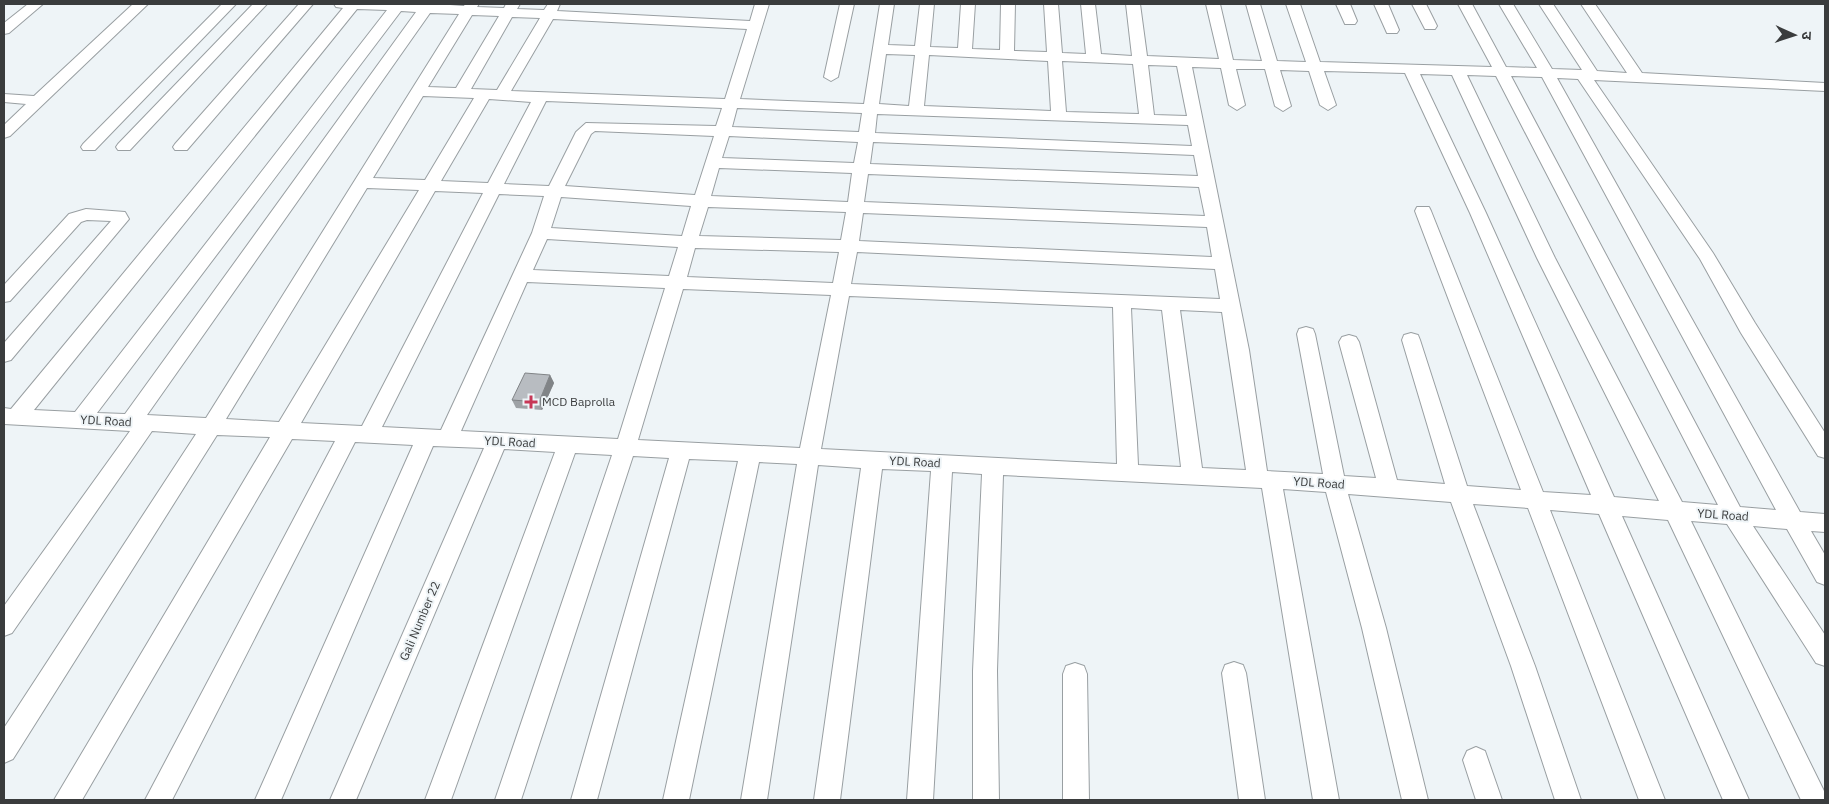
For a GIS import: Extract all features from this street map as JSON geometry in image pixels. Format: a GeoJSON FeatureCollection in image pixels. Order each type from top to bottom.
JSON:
{"type":"FeatureCollection","features":[{"type":"Feature","properties":{"kind":"street"},"geometry":{"type":"LineString","coordinates":[[4,30],[36,4]]}},
{"type":"Feature","properties":{"kind":"street"},"geometry":{"type":"LineString","coordinates":[[4,133],[141,4]]}},
{"type":"Feature","properties":{"kind":"street"},"geometry":{"type":"LineString","coordinates":[[89,147],[229,4]]}},
{"type":"Feature","properties":{"kind":"street"},"geometry":{"type":"LineString","coordinates":[[124,147],[260,4]]}},
{"type":"Feature","properties":{"kind":"street"},"geometry":{"type":"LineString","coordinates":[[180,147],[306,4]]}},
{"type":"Feature","properties":{"kind":"street"},"geometry":{"type":"LineString","coordinates":[[10,416],[349,4],[551,9],[757,25]]}},
{"type":"Feature","properties":{"kind":"street"},"geometry":{"type":"LineString","coordinates":[[508,800],[625,448],[762,4]]}},
{"type":"Feature","properties":{"kind":"street"},"geometry":{"type":"LineString","coordinates":[[831,77],[848,4]]}},
{"type":"Feature","properties":{"kind":"street"},"geometry":{"type":"LineString","coordinates":[[754,800],[809,457],[849,246],[887,4]]}},
{"type":"Feature","properties":{"kind":"street"},"geometry":{"type":"LineString","coordinates":[[916,109],[927,4]]}},
{"type":"Feature","properties":{"kind":"street"},"geometry":{"type":"LineString","coordinates":[[965,53],[968,4]]}},
{"type":"Feature","properties":{"kind":"street"},"geometry":{"type":"LineString","coordinates":[[1007,55],[1008,4]]}},
{"type":"Feature","properties":{"kind":"street"},"geometry":{"type":"LineString","coordinates":[[1051,4],[1059,115]]}},
{"type":"Feature","properties":{"kind":"street"},"geometry":{"type":"LineString","coordinates":[[1088,4],[1094,58]]}},
{"type":"Feature","properties":{"kind":"street"},"geometry":{"type":"LineString","coordinates":[[1133,4],[1147,119]]}},
{"type":"Feature","properties":{"kind":"street"},"geometry":{"type":"LineString","coordinates":[[1213,4],[1237,106]]}},
{"type":"Feature","properties":{"kind":"street"},"geometry":{"type":"LineString","coordinates":[[1253,4],[1283,106]]}},
{"type":"Feature","properties":{"kind":"street"},"geometry":{"type":"LineString","coordinates":[[1294,4],[1328,105]]}},
{"type":"Feature","properties":{"kind":"street"},"geometry":{"type":"LineString","coordinates":[[1343,4],[1350,21]]}},
{"type":"Feature","properties":{"kind":"street"},"geometry":{"type":"LineString","coordinates":[[1380,4],[1392,30]]}},
{"type":"Feature","properties":{"kind":"street"},"geometry":{"type":"LineString","coordinates":[[1420,4],[1430,26]]}},
{"type":"Feature","properties":{"kind":"street"},"geometry":{"type":"LineString","coordinates":[[1465,4],[1502,71],[1734,516],[1825,655]]}},
{"type":"Feature","properties":{"kind":"street"},"geometry":{"type":"LineString","coordinates":[[1506,4],[1547,73],[1825,575]]}},
{"type":"Feature","properties":{"kind":"street"},"geometry":{"type":"LineString","coordinates":[[1546,4],[1588,75],[1706,257],[1748,328],[1825,450]]}},
{"type":"Feature","properties":{"kind":"street"},"geometry":{"type":"LineString","coordinates":[[1588,4],[1638,78]]}},
{"type":"Feature","properties":{"kind":"street"},"geometry":{"type":"LineString","coordinates":[[80,420],[398,6]]}},
{"type":"Feature","properties":{"kind":"street"},"geometry":{"type":"LineString","coordinates":[[4,625],[139,423],[427,7]]}},
{"type":"Feature","properties":{"kind":"street"},"geometry":{"type":"LineString","coordinates":[[4,750],[211,427],[420,91],[469,8]]}},
{"type":"Feature","properties":{"kind":"street"},"geometry":{"type":"LineString","coordinates":[[461,93],[511,8]]}},
{"type":"Feature","properties":{"kind":"street"},"geometry":{"type":"LineString","coordinates":[[67,800],[429,187],[551,9]]}},
{"type":"Feature","properties":{"kind":"street"},"geometry":{"type":"LineString","coordinates":[[880,49],[1271,66],[1502,71],[1825,87]]}},
{"type":"Feature","properties":{"kind":"street"},"geometry":{"type":"LineString","coordinates":[[1184,62],[1326,800]]}},
{"type":"Feature","properties":{"kind":"street"},"geometry":{"type":"LineString","coordinates":[[1410,69],[1478,213],[1736,800]]}},
{"type":"Feature","properties":{"kind":"street"},"geometry":{"type":"LineString","coordinates":[[1457,70],[1546,258],[1675,511],[1814,800]]}},
{"type":"Feature","properties":{"kind":"street"},"geometry":{"type":"LineString","coordinates":[[420,91],[1196,121]]}},
{"type":"Feature","properties":{"kind":"street"},"geometry":{"type":"LineString","coordinates":[[158,800],[538,105],[539,100],[534,96]]}},
{"type":"Feature","properties":{"kind":"street"},"geometry":{"type":"LineString","coordinates":[[4,98],[39,101]]}},
{"type":"Feature","properties":{"kind":"street"},"geometry":{"type":"LineString","coordinates":[[268,800],[436,439],[522,276],[541,233],[554,191],[584,132],[591,126],[1202,151]]}},
{"type":"Feature","properties":{"kind":"street"},"geometry":{"type":"LineString","coordinates":[[714,163],[1208,182]]}},
{"type":"Feature","properties":{"kind":"street"},"geometry":{"type":"LineString","coordinates":[[363,183],[554,191],[702,201],[1215,222]]}},
{"type":"Feature","properties":{"kind":"street"},"geometry":{"type":"LineString","coordinates":[[1423,211],[1652,800]]}},
{"type":"Feature","properties":{"kind":"street"},"geometry":{"type":"LineString","coordinates":[[4,296],[75,218],[86,214],[120,216],[119,223],[4,355]]}},
{"type":"Feature","properties":{"kind":"street"},"geometry":{"type":"LineString","coordinates":[[541,233],[689,242],[849,246],[1223,263]]}},
{"type":"Feature","properties":{"kind":"street"},"geometry":{"type":"LineString","coordinates":[[522,276],[677,281],[841,290],[1231,306]]}},
{"type":"Feature","properties":{"kind":"street"},"geometry":{"type":"LineString","coordinates":[[1122,302],[1128,473]]}},
{"type":"Feature","properties":{"kind":"street"},"geometry":{"type":"LineString","coordinates":[[1170,303],[1193,476]]}},
{"type":"Feature","properties":{"kind":"street"},"geometry":{"type":"LineString","coordinates":[[1306,334],[1335,484],[1374,628],[1415,800]]}},
{"type":"Feature","properties":{"kind":"street"},"geometry":{"type":"LineString","coordinates":[[1411,340],[1459,494],[1523,666],[1568,800]]}},
{"type":"Feature","properties":{"kind":"street"},"geometry":{"type":"LineString","coordinates":[[1349,342],[1389,488]]}},
{"type":"Feature","properties":{"kind":"street","name":"YDL Road"},"geometry":{"type":"LineString","coordinates":[[10,416],[1335,484],[1825,523]]}},
{"type":"Feature","properties":{"kind":"street","name":"Gali Number 22"},"geometry":{"type":"LineString","coordinates":[[343,800],[497,442]]}},
{"type":"Feature","properties":{"kind":"street"},"geometry":{"type":"LineString","coordinates":[[438,800],[568,445]]}},
{"type":"Feature","properties":{"kind":"street"},"geometry":{"type":"LineString","coordinates":[[584,800],[681,451]]}},
{"type":"Feature","properties":{"kind":"street"},"geometry":{"type":"LineString","coordinates":[[676,800],[750,454]]}},
{"type":"Feature","properties":{"kind":"street"},"geometry":{"type":"LineString","coordinates":[[827,800],[873,460]]}},
{"type":"Feature","properties":{"kind":"street"},"geometry":{"type":"LineString","coordinates":[[920,800],[942,464]]}},
{"type":"Feature","properties":{"kind":"street"},"geometry":{"type":"LineString","coordinates":[[986,800],[985,671],[993,466]]}},
{"type":"Feature","properties":{"kind":"street"},"geometry":{"type":"LineString","coordinates":[[1234,673],[1252,800]]}},
{"type":"Feature","properties":{"kind":"street"},"geometry":{"type":"LineString","coordinates":[[1075,674],[1076,800]]}},
{"type":"Feature","properties":{"kind":"street"},"geometry":{"type":"LineString","coordinates":[[1476,760],[1489,800]]}},
{"type":"Feature","properties":{"kind":"building"},"geometry":{"type":"Polygon","coordinates":[[[525,373],[550,375],[539,402],[512,400],[525,373]]]}},
{"type":"Feature","properties":{"kind":"place","name":"MCD Baprolla"},"geometry":{"type":"Point","coordinates":[531,402]}}]}
